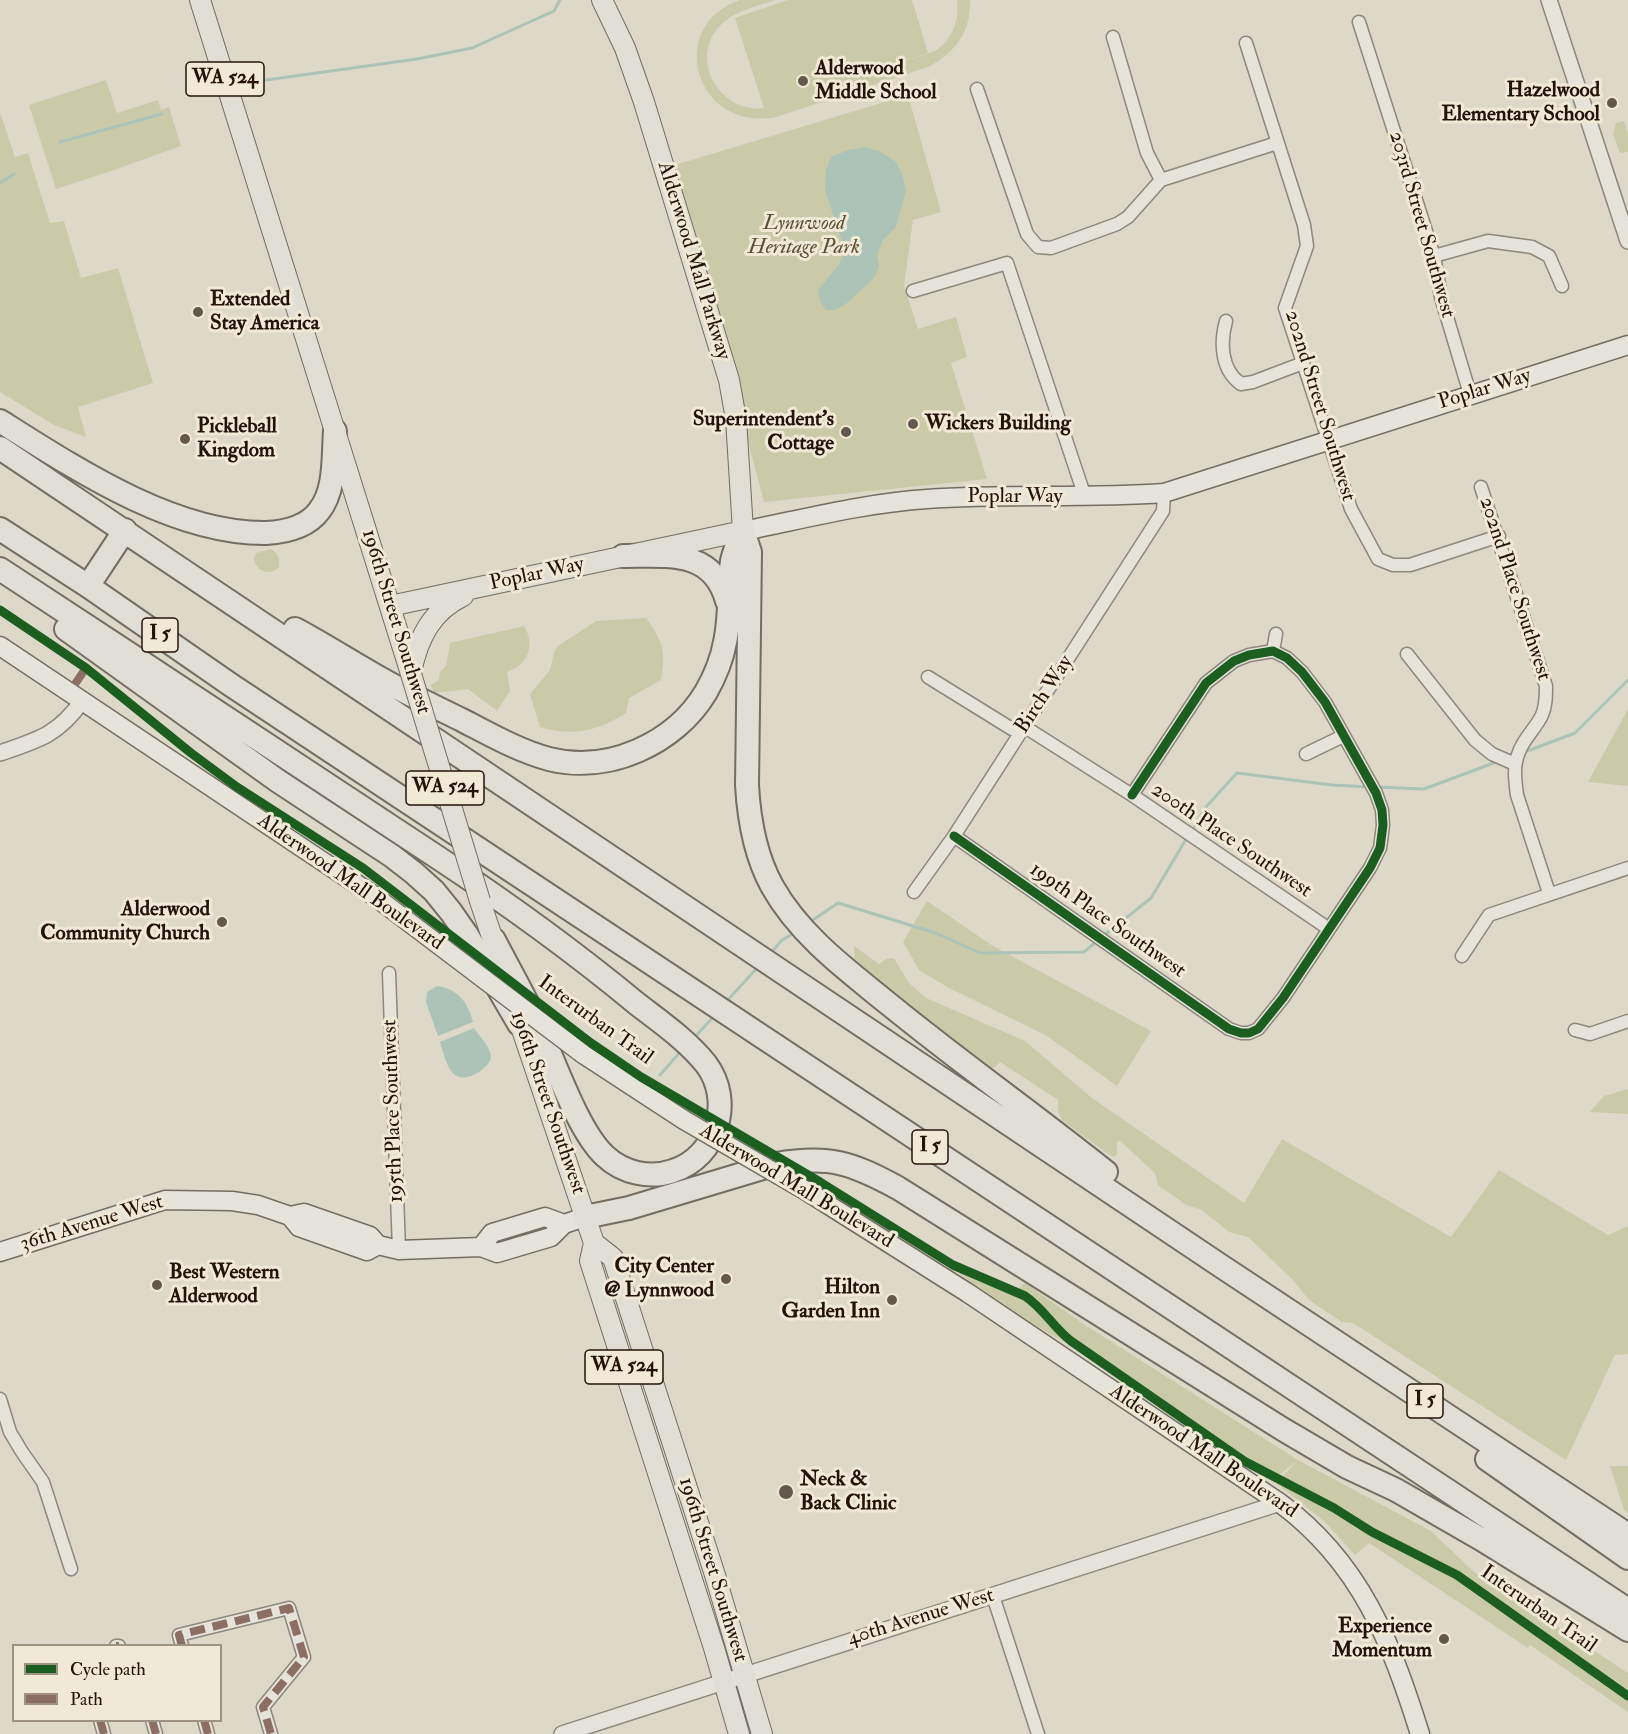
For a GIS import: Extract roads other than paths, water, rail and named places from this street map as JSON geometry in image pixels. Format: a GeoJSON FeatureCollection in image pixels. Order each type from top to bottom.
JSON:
{"type":"FeatureCollection","features":[{"type":"Feature","properties":{"kind":"highway"},"geometry":{"type":"LineString","coordinates":[[0,421],[56,456],[160,510],[207,527],[256,533],[286,531],[310,520],[319,512],[326,500],[330,485],[335,431]]}},
{"type":"Feature","properties":{"kind":"highway","name":"I 5"},"geometry":{"type":"LineString","coordinates":[[0,447],[1221,1266],[1628,1535]]}},
{"type":"Feature","properties":{"kind":"highway","name":"I 5"},"geometry":{"type":"LineString","coordinates":[[0,529],[88,586],[231,685],[1628,1610]]}},
{"type":"Feature","properties":{"kind":"highway"},"geometry":{"type":"LineString","coordinates":[[88,586],[125,531]]}},
{"type":"Feature","properties":{"kind":"highway"},"geometry":{"type":"LineString","coordinates":[[175,564],[325,645],[393,685],[472,726],[524,751],[551,759],[588,763],[623,757],[660,740],[693,711],[717,669],[725,642],[732,559],[743,531]]}},
{"type":"Feature","properties":{"kind":"highway"},"geometry":{"type":"LineString","coordinates":[[743,531],[750,552],[747,785],[749,813],[760,858],[772,886],[806,932],[836,961],[946,1051],[1104,1170],[1221,1266],[1527,1489],[1628,1558]]}},
{"type":"Feature","properties":{"kind":"highway"},"geometry":{"type":"LineString","coordinates":[[623,556],[655,556],[698,561],[712,570],[719,579],[728,606]]}},
{"type":"Feature","properties":{"kind":"highway"},"geometry":{"type":"LineString","coordinates":[[0,569],[513,908],[668,1028],[706,1064],[718,1088],[720,1113],[717,1128],[699,1156],[674,1171],[650,1174],[623,1168],[606,1157],[578,1114],[537,1024],[494,940]]}},
{"type":"Feature","properties":{"kind":"highway"},"geometry":{"type":"LineString","coordinates":[[0,579],[134,679],[278,781],[414,873],[434,891],[467,935],[519,1024]]}},
{"type":"Feature","properties":{"kind":"highway"},"geometry":{"type":"LineString","coordinates":[[585,1217],[629,1208],[776,1164],[798,1160],[820,1160],[863,1169],[898,1188],[1254,1412],[1347,1467],[1396,1490],[1471,1533],[1628,1630]]}},
{"type":"Feature","properties":{"kind":"main road","name":"196th Street Southwest"},"geometry":{"type":"LineString","coordinates":[[200,0],[519,1024],[594,1242],[613,1258],[690,1496],[762,1734]]}},
{"type":"Feature","properties":{"kind":"main road","name":"Alderwood Mall Parkway"},"geometry":{"type":"LineString","coordinates":[[602,0],[625,48],[644,102],[729,380],[736,419],[743,531]]}},
{"type":"Feature","properties":{"kind":"main road","name":"Poplar Way"},"geometry":{"type":"LineString","coordinates":[[390,606],[856,508],[926,499],[1014,495],[1085,497],[1164,493],[1327,439],[1628,345]]}},
{"type":"Feature","properties":{"kind":"main road"},"geometry":{"type":"LineString","coordinates":[[411,675],[416,650],[423,632],[439,612],[453,601],[479,588]]}},
{"type":"Feature","properties":{"kind":"main road","name":"Alderwood Mall Boulevard"},"geometry":{"type":"LineString","coordinates":[[0,646],[373,895],[583,1054],[684,1120],[808,1192],[976,1298],[1280,1503],[1307,1524],[1328,1546],[1370,1604],[1396,1664],[1420,1734]]}},
{"type":"Feature","properties":{"kind":"main road","name":"36th Avenue West"},"geometry":{"type":"LineString","coordinates":[[0,1252],[165,1200],[232,1201],[258,1205],[290,1216],[299,1227],[367,1251],[378,1245],[399,1250],[481,1247],[497,1253],[551,1237],[564,1224],[585,1217]]}},
{"type":"Feature","properties":{"kind":"main road","name":"196th Street Southwest"},"geometry":{"type":"LineString","coordinates":[[594,1242],[590,1261],[739,1734]]}},
{"type":"Feature","properties":{"kind":"street"},"geometry":{"type":"LineString","coordinates":[[1549,0],[1628,241]]}},
{"type":"Feature","properties":{"kind":"street","name":"203rd Street Southwest"},"geometry":{"type":"LineString","coordinates":[[1359,22],[1434,256],[1441,297],[1470,394]]}},
{"type":"Feature","properties":{"kind":"street"},"geometry":{"type":"LineString","coordinates":[[1113,37],[1147,153],[1161,180]]}},
{"type":"Feature","properties":{"kind":"street","name":"202nd Street Southwest"},"geometry":{"type":"LineString","coordinates":[[1246,43],[1304,225],[1307,246],[1285,308],[1351,509],[1378,559],[1393,565],[1410,565],[1498,536]]}},
{"type":"Feature","properties":{"kind":"street"},"geometry":{"type":"LineString","coordinates":[[977,89],[1027,234],[1038,247],[1051,248],[1117,224],[1128,217],[1161,180],[1277,143]]}},
{"type":"Feature","properties":{"kind":"street"},"geometry":{"type":"LineString","coordinates":[[1434,256],[1488,241],[1532,247],[1549,256],[1562,286]]}},
{"type":"Feature","properties":{"kind":"street"},"geometry":{"type":"LineString","coordinates":[[913,291],[1007,263],[1085,497]]}},
{"type":"Feature","properties":{"kind":"street"},"geometry":{"type":"LineString","coordinates":[[1226,321],[1222,346],[1225,361],[1230,377],[1241,384],[1303,363]]}},
{"type":"Feature","properties":{"kind":"street","name":"202nd Place Southwest"},"geometry":{"type":"LineString","coordinates":[[1481,487],[1546,686],[1542,715],[1519,750],[1515,764],[1517,795],[1549,893]]}},
{"type":"Feature","properties":{"kind":"street","name":"Birch Way"},"geometry":{"type":"LineString","coordinates":[[914,892],[954,836],[1163,511],[1164,493]]}},
{"type":"Feature","properties":{"kind":"street"},"geometry":{"type":"LineString","coordinates":[[1273,651],[1276,634]]}},
{"type":"Feature","properties":{"kind":"street"},"geometry":{"type":"LineString","coordinates":[[1132,795],[1206,683],[1234,661],[1249,655],[1273,651],[1287,658],[1302,672],[1325,702],[1376,793],[1382,810],[1380,848],[1370,868],[1329,930]]}},
{"type":"Feature","properties":{"kind":"street"},"geometry":{"type":"LineString","coordinates":[[1407,654],[1475,740],[1492,754],[1515,764]]}},
{"type":"Feature","properties":{"kind":"street","name":"200th Place Southwest"},"geometry":{"type":"LineString","coordinates":[[928,677],[1012,729],[1025,727],[1132,795],[1329,930]]}},
{"type":"Feature","properties":{"kind":"street"},"geometry":{"type":"LineString","coordinates":[[0,753],[34,742],[52,733],[65,723],[82,701]]}},
{"type":"Feature","properties":{"kind":"street"},"geometry":{"type":"LineString","coordinates":[[1305,754],[1343,736]]}},
{"type":"Feature","properties":{"kind":"street","name":"199th Place Southwest"},"geometry":{"type":"LineString","coordinates":[[954,836],[1229,1029],[1241,1033],[1250,1033],[1258,1029],[1283,998],[1329,930]]}},
{"type":"Feature","properties":{"kind":"street"},"geometry":{"type":"LineString","coordinates":[[1462,956],[1489,915],[1628,868]]}},
{"type":"Feature","properties":{"kind":"street","name":"195th Place Southwest"},"geometry":{"type":"LineString","coordinates":[[389,973],[399,1250]]}},
{"type":"Feature","properties":{"kind":"street"},"geometry":{"type":"LineString","coordinates":[[1575,1030],[1590,1034],[1628,1021]]}},
{"type":"Feature","properties":{"kind":"street"},"geometry":{"type":"LineString","coordinates":[[0,1399],[10,1432],[21,1452],[43,1482],[71,1569]]}},
{"type":"Feature","properties":{"kind":"street","name":"40th Avenue West"},"geometry":{"type":"LineString","coordinates":[[562,1734],[1280,1503]]}},
{"type":"Feature","properties":{"kind":"street"},"geometry":{"type":"LineString","coordinates":[[993,1596],[1038,1734]]}},
{"type":"Feature","properties":{"kind":"street"},"geometry":{"type":"LineString","coordinates":[[181,1644],[179,1635],[289,1608],[304,1657],[263,1707],[271,1734]]}},
{"type":"Feature","properties":{"kind":"waterway"},"geometry":{"type":"LineString","coordinates":[[252,82],[417,59],[472,48],[554,11],[560,0]]}},
{"type":"Feature","properties":{"kind":"waterway"},"geometry":{"type":"LineString","coordinates":[[60,142],[162,114]]}},
{"type":"Feature","properties":{"kind":"waterway"},"geometry":{"type":"LineString","coordinates":[[0,183],[14,174]]}},
{"type":"Feature","properties":{"kind":"waterway"},"geometry":{"type":"LineString","coordinates":[[1522,753],[1575,733],[1628,680]]}},
{"type":"Feature","properties":{"kind":"waterway"},"geometry":{"type":"LineString","coordinates":[[1376,787],[1424,789],[1499,761]]}},
{"type":"Feature","properties":{"kind":"waterway"},"geometry":{"type":"LineString","coordinates":[[1192,831],[1205,808],[1237,773],[1332,785],[1369,787]]}},
{"type":"Feature","properties":{"kind":"waterway"},"geometry":{"type":"LineString","coordinates":[[1102,937],[1151,898],[1188,836]]}},
{"type":"Feature","properties":{"kind":"waterway"},"geometry":{"type":"LineString","coordinates":[[810,922],[838,903],[936,933],[980,953],[1084,952],[1097,941]]}},
{"type":"Feature","properties":{"kind":"waterway"},"geometry":{"type":"LineString","coordinates":[[771,953],[781,941],[795,932]]}},
{"type":"Feature","properties":{"kind":"waterway"},"geometry":{"type":"LineString","coordinates":[[726,1002],[758,967]]}},
{"type":"Feature","properties":{"kind":"waterway"},"geometry":{"type":"LineString","coordinates":[[694,1038],[714,1016]]}},
{"type":"Feature","properties":{"kind":"waterway"},"geometry":{"type":"LineString","coordinates":[[660,1075],[681,1051]]}},
{"type":"Feature","properties":{"kind":"place","name":"Alderwood Middle School"},"geometry":{"type":"Point","coordinates":[803,81]}},
{"type":"Feature","properties":{"kind":"place","name":"Hazelwood Elementary School"},"geometry":{"type":"Point","coordinates":[1612,103]}},
{"type":"Feature","properties":{"kind":"place","name":"Extended Stay America"},"geometry":{"type":"Point","coordinates":[198,312]}},
{"type":"Feature","properties":{"kind":"place","name":"Wickers Building"},"geometry":{"type":"Point","coordinates":[913,424]}},
{"type":"Feature","properties":{"kind":"place","name":"Superintendent's Cottage"},"geometry":{"type":"Point","coordinates":[846,432]}},
{"type":"Feature","properties":{"kind":"place","name":"Pickleball Kingdom"},"geometry":{"type":"Point","coordinates":[185,439]}},
{"type":"Feature","properties":{"kind":"place","name":"Alderwood Community Church"},"geometry":{"type":"Point","coordinates":[222,922]}},
{"type":"Feature","properties":{"kind":"place","name":"City Center @ Lynnwood"},"geometry":{"type":"Point","coordinates":[726,1279]}},
{"type":"Feature","properties":{"kind":"place","name":"Best Western Alderwood"},"geometry":{"type":"Point","coordinates":[157,1285]}},
{"type":"Feature","properties":{"kind":"place","name":"Hilton Garden Inn"},"geometry":{"type":"Point","coordinates":[892,1300]}},
{"type":"Feature","properties":{"kind":"place","name":"Neck & Back Clinic"},"geometry":{"type":"Point","coordinates":[786,1492]}},
{"type":"Feature","properties":{"kind":"place","name":"Experience Momentum"},"geometry":{"type":"Point","coordinates":[1444,1639]}},
{"type":"Feature","properties":{"kind":"park label","name":"Lynnwood Heritage Park"},"geometry":{"type":"Point","coordinates":[804,236]}}]}
